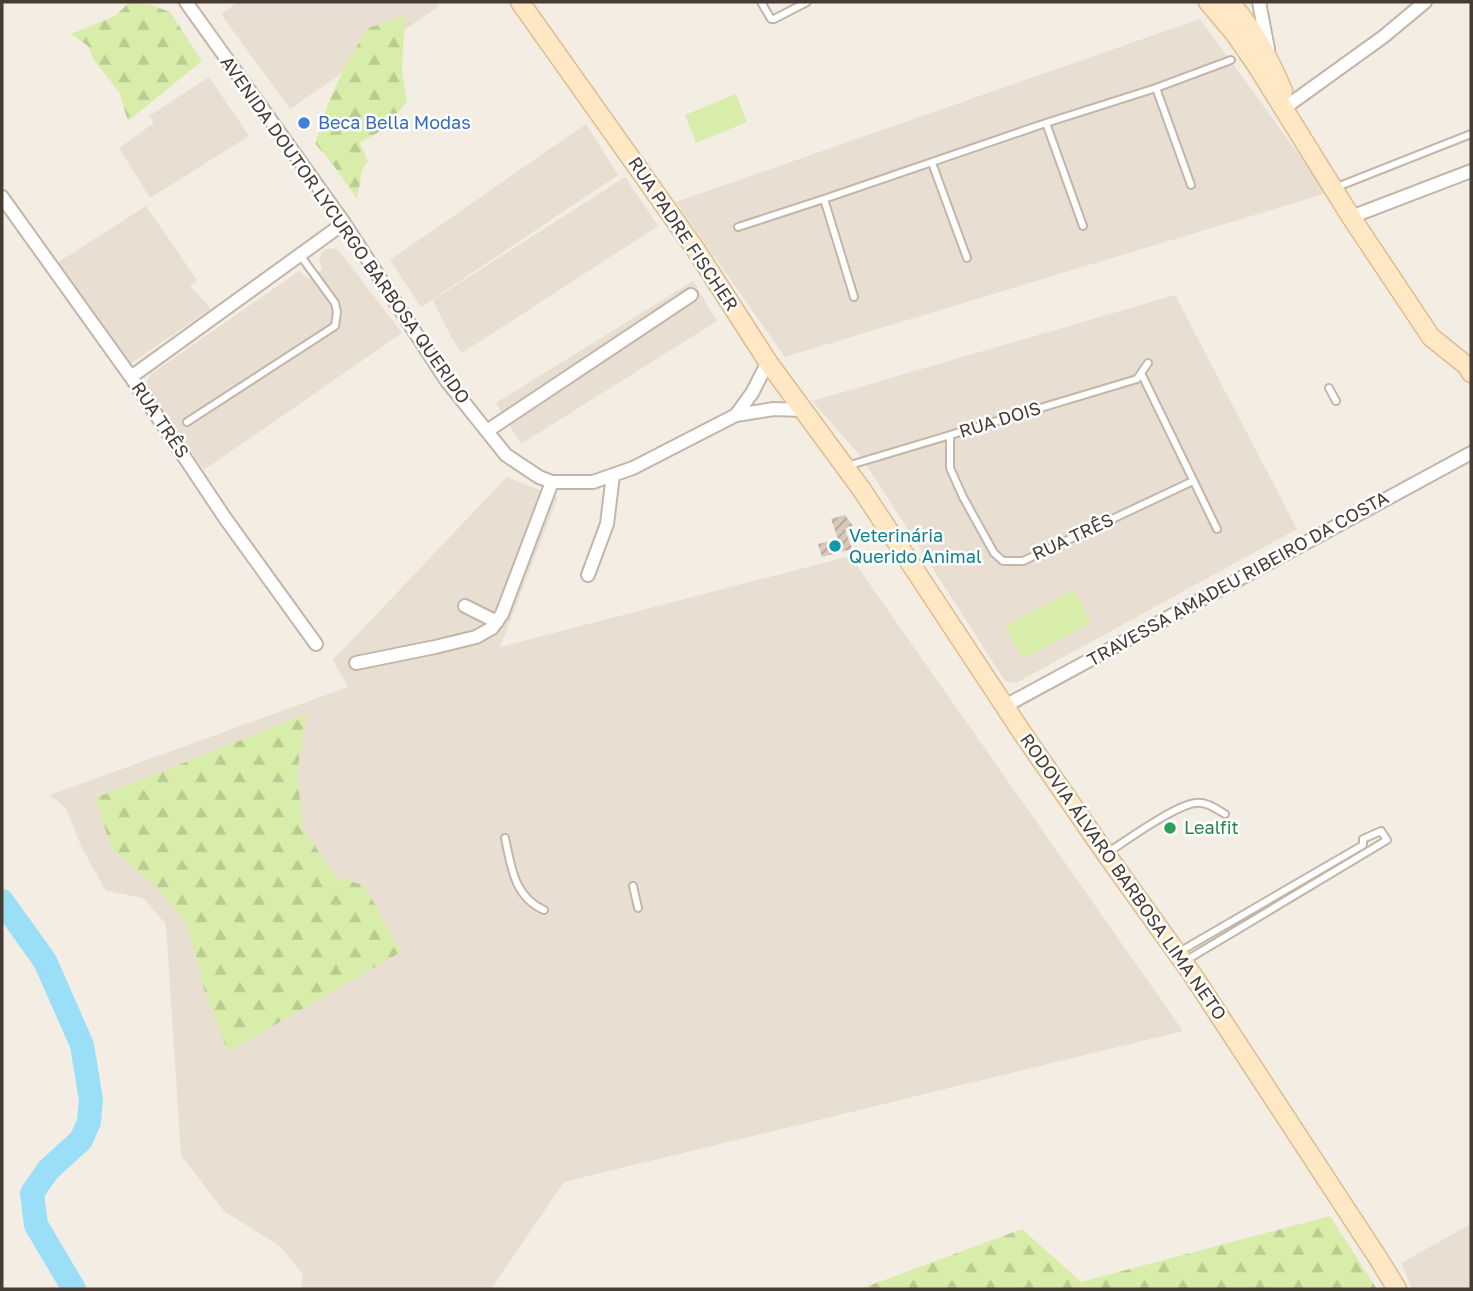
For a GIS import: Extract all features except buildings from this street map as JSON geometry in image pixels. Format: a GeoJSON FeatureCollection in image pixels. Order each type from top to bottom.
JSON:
{"type":"FeatureCollection","features":[{"type":"Feature","properties":{"kind":"main road","name":"RUA PADRE FISCHER"},"geometry":{"type":"LineString","coordinates":[[520,2],[696,250],[768,362],[845,467]]}},
{"type":"Feature","properties":{"kind":"main road"},"geometry":{"type":"LineString","coordinates":[[1208,2],[1235,34],[1289,112],[1352,217],[1431,337],[1470,368]]}},
{"type":"Feature","properties":{"kind":"main road"},"geometry":{"type":"LineString","coordinates":[[1230,2],[1249,24],[1270,60],[1289,112]]}},
{"type":"Feature","properties":{"kind":"main road","name":"RODOVIA ÁLVARO BARBOSA LIMA NETO"},"geometry":{"type":"LineString","coordinates":[[845,467],[1023,734],[1180,958],[1396,1289]]}},
{"type":"Feature","properties":{"kind":"street","name":"AVENIDA DOUTOR LYCURGO BARBOSA QUERIDO"},"geometry":{"type":"LineString","coordinates":[[186,2],[344,223],[446,380],[506,455],[539,477],[552,482],[593,482],[633,468],[736,415]]}},
{"type":"Feature","properties":{"kind":"street"},"geometry":{"type":"LineString","coordinates":[[1259,2],[1270,60]]}},
{"type":"Feature","properties":{"kind":"street"},"geometry":{"type":"LineString","coordinates":[[1289,112],[1425,2]]}},
{"type":"Feature","properties":{"kind":"street"},"geometry":{"type":"LineString","coordinates":[[1352,217],[1471,172]]}},
{"type":"Feature","properties":{"kind":"street","name":"RUA TRÊS"},"geometry":{"type":"LineString","coordinates":[[2,197],[316,644]]}},
{"type":"Feature","properties":{"kind":"street"},"geometry":{"type":"LineString","coordinates":[[131,377],[344,223]]}},
{"type":"Feature","properties":{"kind":"street"},"geometry":{"type":"LineString","coordinates":[[487,431],[691,295]]}},
{"type":"Feature","properties":{"kind":"street"},"geometry":{"type":"LineString","coordinates":[[736,415],[752,393],[768,362]]}},
{"type":"Feature","properties":{"kind":"street"},"geometry":{"type":"LineString","coordinates":[[736,415],[774,409],[803,410]]}},
{"type":"Feature","properties":{"kind":"street","name":"TRAVESSA AMADEU RIBEIRO DA COSTA"},"geometry":{"type":"LineString","coordinates":[[1005,706],[1471,453]]}},
{"type":"Feature","properties":{"kind":"street"},"geometry":{"type":"LineString","coordinates":[[588,575],[607,524],[613,475]]}},
{"type":"Feature","properties":{"kind":"street"},"geometry":{"type":"LineString","coordinates":[[356,663],[476,637],[497,622],[552,482]]}},
{"type":"Feature","properties":{"kind":"street"},"geometry":{"type":"LineString","coordinates":[[465,606],[497,622]]}},
{"type":"Feature","properties":{"kind":"lane"},"geometry":{"type":"LineString","coordinates":[[761,2],[771,19],[774,19],[807,2]]}},
{"type":"Feature","properties":{"kind":"lane"},"geometry":{"type":"LineString","coordinates":[[738,227],[1156,88],[1231,60]]}},
{"type":"Feature","properties":{"kind":"lane"},"geometry":{"type":"LineString","coordinates":[[1156,88],[1191,185]]}},
{"type":"Feature","properties":{"kind":"lane"},"geometry":{"type":"LineString","coordinates":[[1045,123],[1083,226]]}},
{"type":"Feature","properties":{"kind":"lane"},"geometry":{"type":"LineString","coordinates":[[1334,188],[1471,134]]}},
{"type":"Feature","properties":{"kind":"lane"},"geometry":{"type":"LineString","coordinates":[[932,163],[967,258]]}},
{"type":"Feature","properties":{"kind":"lane"},"geometry":{"type":"LineString","coordinates":[[824,199],[853,297]]}},
{"type":"Feature","properties":{"kind":"lane"},"geometry":{"type":"LineString","coordinates":[[187,422],[335,326],[335,303],[300,255]]}},
{"type":"Feature","properties":{"kind":"lane"},"geometry":{"type":"LineString","coordinates":[[1148,363],[1141,373],[1217,529]]}},
{"type":"Feature","properties":{"kind":"lane","name":"RUA DOIS"},"geometry":{"type":"LineString","coordinates":[[845,467],[1137,379],[1141,373]]}},
{"type":"Feature","properties":{"kind":"lane"},"geometry":{"type":"LineString","coordinates":[[1329,388],[1336,401]]}},
{"type":"Feature","properties":{"kind":"lane","name":"RUA TRÊS"},"geometry":{"type":"LineString","coordinates":[[950,435],[950,468],[994,553],[1003,561],[1023,561],[1193,481]]}},
{"type":"Feature","properties":{"kind":"lane"},"geometry":{"type":"LineString","coordinates":[[1106,854],[1181,807],[1196,802],[1209,804],[1226,814]]}},
{"type":"Feature","properties":{"kind":"lane"},"geometry":{"type":"LineString","coordinates":[[1381,831],[1387,840],[1180,958],[1363,845],[1363,839],[1381,831]]}},
{"type":"Feature","properties":{"kind":"lane"},"geometry":{"type":"LineString","coordinates":[[505,838],[513,877],[526,899],[544,909]]}},
{"type":"Feature","properties":{"kind":"lane"},"geometry":{"type":"LineString","coordinates":[[633,887],[638,908]]}},
{"type":"Feature","properties":{"kind":"shaded area"},"geometry":{"type":"Polygon","coordinates":[[[238,2],[436,2],[439,6],[290,109],[221,14],[238,2]]]}},
{"type":"Feature","properties":{"kind":"shaded area"},"geometry":{"type":"Polygon","coordinates":[[[1200,19],[1327,193],[785,357],[676,202],[1200,19]]]}},
{"type":"Feature","properties":{"kind":"shaded area"},"geometry":{"type":"Polygon","coordinates":[[[209,77],[249,136],[150,198],[119,148],[154,123],[149,116],[209,77]]]}},
{"type":"Feature","properties":{"kind":"shaded area"},"geometry":{"type":"Polygon","coordinates":[[[586,124],[618,175],[421,307],[390,260],[586,124]]]}},
{"type":"Feature","properties":{"kind":"shaded area"},"geometry":{"type":"Polygon","coordinates":[[[625,177],[658,226],[462,353],[433,300],[625,177]]]}},
{"type":"Feature","properties":{"kind":"shaded area"},"geometry":{"type":"Polygon","coordinates":[[[146,206],[197,280],[190,286],[211,309],[128,365],[57,263],[146,206]]]}},
{"type":"Feature","properties":{"kind":"shaded area"},"geometry":{"type":"Polygon","coordinates":[[[331,248],[338,250],[344,257],[402,333],[204,470],[147,388],[151,374],[299,271],[308,279],[322,270],[319,260],[322,251],[331,248]]]}},
{"type":"Feature","properties":{"kind":"shaded area"},"geometry":{"type":"Polygon","coordinates":[[[693,281],[717,321],[521,444],[496,403],[693,281]]]}},
{"type":"Feature","properties":{"kind":"shaded area"},"geometry":{"type":"Polygon","coordinates":[[[1175,295],[1297,529],[1016,683],[1005,681],[862,458],[812,401],[1175,295]]]}},
{"type":"Feature","properties":{"kind":"shaded area"},"geometry":{"type":"Polygon","coordinates":[[[507,477],[558,497],[500,647],[850,556],[1183,1031],[564,1182],[491,1289],[301,1289],[303,1275],[281,1247],[224,1211],[181,1155],[166,924],[143,898],[106,891],[81,846],[66,808],[50,795],[348,687],[333,660],[507,477]]]}},
{"type":"Feature","properties":{"kind":"shaded area"},"geometry":{"type":"Polygon","coordinates":[[[1471,1224],[1471,1289],[1412,1289],[1401,1263],[1471,1224]]]}},
{"type":"Feature","properties":{"kind":"green space"},"geometry":{"type":"Polygon","coordinates":[[[130,2],[151,5],[170,12],[202,61],[128,121],[119,92],[94,60],[88,46],[71,34],[115,16],[130,2]]]}},
{"type":"Feature","properties":{"kind":"green space"},"geometry":{"type":"Polygon","coordinates":[[[405,16],[402,71],[407,102],[382,130],[360,143],[368,161],[362,170],[357,199],[315,143],[345,66],[368,28],[405,16]]]}},
{"type":"Feature","properties":{"kind":"green space"},"geometry":{"type":"Polygon","coordinates":[[[736,94],[747,122],[696,143],[685,115],[736,94]]]}},
{"type":"Feature","properties":{"kind":"green space"},"geometry":{"type":"Polygon","coordinates":[[[1074,590],[1091,623],[1023,659],[1005,626],[1074,590]]]}},
{"type":"Feature","properties":{"kind":"green space"},"geometry":{"type":"Polygon","coordinates":[[[307,714],[297,773],[303,829],[337,878],[364,885],[401,952],[228,1052],[204,989],[188,926],[158,888],[112,849],[95,798],[307,714]]]}},
{"type":"Feature","properties":{"kind":"green space"},"geometry":{"type":"Polygon","coordinates":[[[1330,1216],[1377,1289],[860,1289],[1022,1229],[1081,1282],[1330,1216]]]}},
{"type":"Feature","properties":{"kind":"waterway"},"geometry":{"type":"LineString","coordinates":[[2,901],[45,961],[82,1045],[91,1100],[89,1122],[81,1140],[48,1170],[32,1193],[36,1225],[74,1289]]}},
{"type":"Feature","properties":{"kind":"place","name":"Beca Bella Modas"},"geometry":{"type":"Point","coordinates":[304,123]}},
{"type":"Feature","properties":{"kind":"place","name":"Veterinária Querido Animal"},"geometry":{"type":"Point","coordinates":[835,546]}},
{"type":"Feature","properties":{"kind":"place","name":"Lealfit"},"geometry":{"type":"Point","coordinates":[1170,828]}}]}
